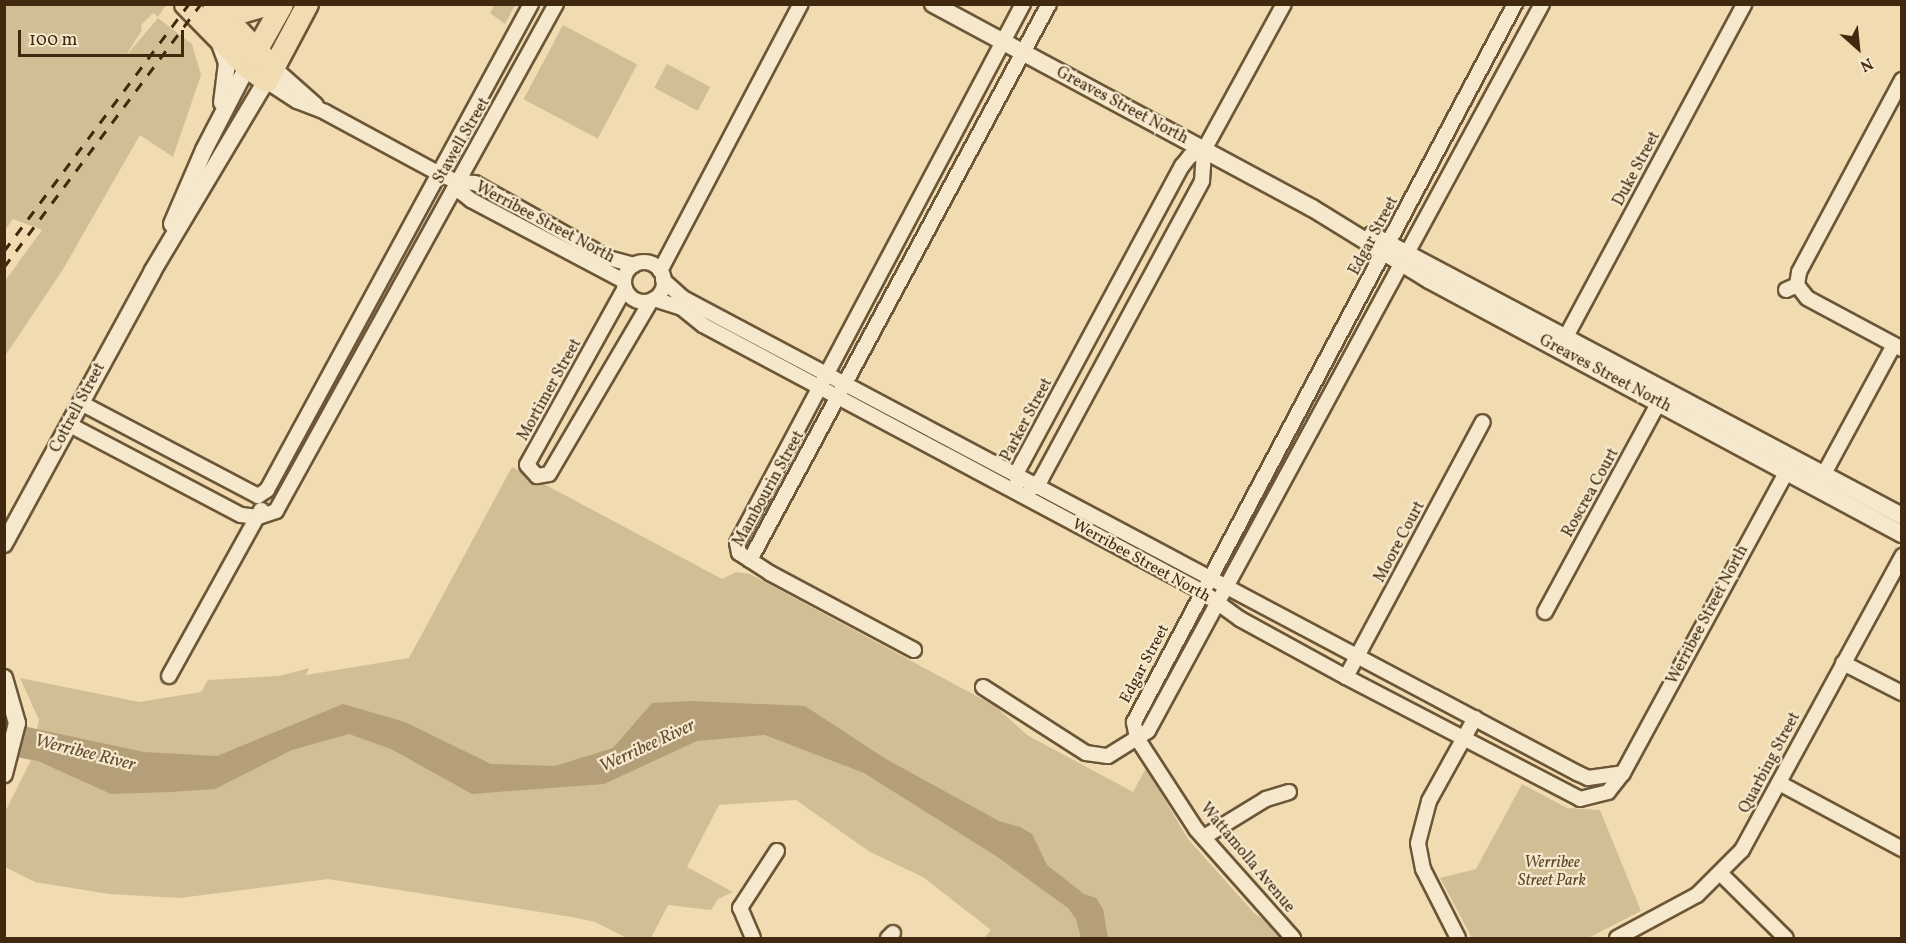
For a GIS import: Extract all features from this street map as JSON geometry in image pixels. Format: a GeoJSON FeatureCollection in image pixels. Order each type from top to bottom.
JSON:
{"type":"FeatureCollection","features":[{"type":"Feature","properties":{"kind":"main road","name":"Werribee Street North"},"geometry":{"type":"LineString","coordinates":[[184,4],[216,36],[270,74]]}},
{"type":"Feature","properties":{"kind":"main road","name":"Werribee Street North"},"geometry":{"type":"LineString","coordinates":[[214,4],[251,59]]}},
{"type":"Feature","properties":{"kind":"main road"},"geometry":{"type":"LineString","coordinates":[[214,4],[241,12],[269,4]]}},
{"type":"Feature","properties":{"kind":"main road","name":"Cottrell Street"},"geometry":{"type":"LineString","coordinates":[[251,59],[282,4]]}},
{"type":"Feature","properties":{"kind":"main road","name":"Cottrell Street"},"geometry":{"type":"LineString","coordinates":[[270,74],[307,4]]}},
{"type":"Feature","properties":{"kind":"street","name":"Stawell Street"},"geometry":{"type":"LineString","coordinates":[[258,496],[267,490],[531,4]]}},
{"type":"Feature","properties":{"kind":"street","name":"Stawell Street"},"geometry":{"type":"LineString","coordinates":[[258,517],[276,511],[285,500],[394,294],[457,182],[470,165],[556,4]]}},
{"type":"Feature","properties":{"kind":"street"},"geometry":{"type":"LineString","coordinates":[[674,240],[640,264],[624,284],[632,298],[652,300],[662,291],[662,276],[674,240],[801,4]]}},
{"type":"Feature","properties":{"kind":"street","name":"Greaves Street North"},"geometry":{"type":"LineString","coordinates":[[933,4],[1820,481],[1902,534]]}},
{"type":"Feature","properties":{"kind":"street","name":"Mambourin Street"},"geometry":{"type":"LineString","coordinates":[[1023,4],[737,543],[739,553],[750,560],[1049,4]]}},
{"type":"Feature","properties":{"kind":"street","name":"Parker Street"},"geometry":{"type":"LineString","coordinates":[[1204,150],[1190,156],[1182,166],[1016,474],[1021,495],[1037,485],[1202,181],[1204,150],[1284,4]]}},
{"type":"Feature","properties":{"kind":"street","name":"Edgar Street"},"geometry":{"type":"LineString","coordinates":[[1137,738],[1137,711],[1387,248],[1515,4]]}},
{"type":"Feature","properties":{"kind":"street"},"geometry":{"type":"LineString","coordinates":[[983,687],[1086,753],[1108,756],[1137,738],[1156,720],[1542,4]]}},
{"type":"Feature","properties":{"kind":"street","name":"Duke Street"},"geometry":{"type":"LineString","coordinates":[[1563,343],[1744,4]]}},
{"type":"Feature","properties":{"kind":"street"},"geometry":{"type":"LineString","coordinates":[[216,36],[227,63],[218,122]]}},
{"type":"Feature","properties":{"kind":"street","name":"Cottrell Street"},"geometry":{"type":"LineString","coordinates":[[152,272],[218,122],[251,59]]}},
{"type":"Feature","properties":{"kind":"street","name":"Cottrell Street"},"geometry":{"type":"LineString","coordinates":[[4,544],[152,272],[222,159],[270,74]]}},
{"type":"Feature","properties":{"kind":"street","name":"Werribee Street North"},"geometry":{"type":"LineString","coordinates":[[270,74],[297,101],[325,112],[457,182],[475,183],[608,258],[640,264]]}},
{"type":"Feature","properties":{"kind":"street"},"geometry":{"type":"LineString","coordinates":[[1820,481],[1898,347],[1792,288],[1902,80]]}},
{"type":"Feature","properties":{"kind":"street"},"geometry":{"type":"LineString","coordinates":[[1450,128],[1471,137]]}},
{"type":"Feature","properties":{"kind":"street","name":"Werribee Street North"},"geometry":{"type":"LineString","coordinates":[[457,182],[460,192],[471,200],[624,284]]}},
{"type":"Feature","properties":{"kind":"street"},"geometry":{"type":"LineString","coordinates":[[640,264],[662,276]]}},
{"type":"Feature","properties":{"kind":"street","name":"Werribee Street North"},"geometry":{"type":"LineString","coordinates":[[662,276],[684,298],[1588,778],[1623,773]]}},
{"type":"Feature","properties":{"kind":"street","name":"Mortimer Street"},"geometry":{"type":"LineString","coordinates":[[624,284],[527,465],[537,476],[549,474],[652,300]]}},
{"type":"Feature","properties":{"kind":"street"},"geometry":{"type":"LineString","coordinates":[[379,286],[394,294]]}},
{"type":"Feature","properties":{"kind":"street","name":"Werribee Street North"},"geometry":{"type":"LineString","coordinates":[[652,300],[682,308],[703,325],[1203,592],[1219,604],[1462,739],[1580,799],[1608,792],[1623,773],[1790,465]]}},
{"type":"Feature","properties":{"kind":"street"},"geometry":{"type":"LineString","coordinates":[[345,348],[360,357]]}},
{"type":"Feature","properties":{"kind":"street","name":"Roscrea Court"},"geometry":{"type":"LineString","coordinates":[[1545,612],[1662,397]]}},
{"type":"Feature","properties":{"kind":"street"},"geometry":{"type":"LineString","coordinates":[[81,403],[258,496],[261,505],[258,517],[169,676]]}},
{"type":"Feature","properties":{"kind":"street","name":"Moore Court"},"geometry":{"type":"LineString","coordinates":[[1346,676],[1483,422]]}},
{"type":"Feature","properties":{"kind":"street"},"geometry":{"type":"LineString","coordinates":[[70,425],[241,515],[258,517]]}},
{"type":"Feature","properties":{"kind":"street","name":"Greaves Street North"},"geometry":{"type":"LineString","coordinates":[[1820,481],[1902,516]]}},
{"type":"Feature","properties":{"kind":"street","name":"Quarbing Street"},"geometry":{"type":"LineString","coordinates":[[1617,939],[1684,903],[1721,874],[1742,850],[1902,556]]}},
{"type":"Feature","properties":{"kind":"street"},"geometry":{"type":"LineString","coordinates":[[750,560],[914,650]]}},
{"type":"Feature","properties":{"kind":"street"},"geometry":{"type":"LineString","coordinates":[[1843,663],[1902,693]]}},
{"type":"Feature","properties":{"kind":"street"},"geometry":{"type":"LineString","coordinates":[[4,678],[17,723],[7,767]]}},
{"type":"Feature","properties":{"kind":"street"},"geometry":{"type":"LineString","coordinates":[[1458,939],[1423,869],[1418,843],[1429,801],[1475,718]]}},
{"type":"Feature","properties":{"kind":"street","name":"Wattamolla Avenue"},"geometry":{"type":"LineString","coordinates":[[1137,738],[1204,837],[1293,939]]}},
{"type":"Feature","properties":{"kind":"street"},"geometry":{"type":"LineString","coordinates":[[1779,783],[1902,849]]}},
{"type":"Feature","properties":{"kind":"street"},"geometry":{"type":"LineString","coordinates":[[1204,837],[1266,799],[1289,792]]}},
{"type":"Feature","properties":{"kind":"street"},"geometry":{"type":"LineString","coordinates":[[753,939],[735,915],[777,851]]}},
{"type":"Feature","properties":{"kind":"street"},"geometry":{"type":"LineString","coordinates":[[1721,874],[1786,939]]}},
{"type":"Feature","properties":{"kind":"green space"},"geometry":{"type":"Polygon","coordinates":[[[4,5],[166,5],[158,17],[153,13],[141,25],[142,30],[125,57],[158,18],[192,44],[201,75],[173,157],[140,135],[62,271],[5,356],[5,281],[42,230],[13,219],[5,230],[4,5]]]}},
{"type":"Feature","properties":{"kind":"green space"},"geometry":{"type":"Polygon","coordinates":[[[494,5],[515,5],[505,24],[490,13],[494,5]]]}},
{"type":"Feature","properties":{"kind":"green space"},"geometry":{"type":"Polygon","coordinates":[[[563,25],[637,64],[598,139],[524,99],[563,25]]]}},
{"type":"Feature","properties":{"kind":"green space"},"geometry":{"type":"Polygon","coordinates":[[[667,64],[710,87],[698,111],[654,88],[667,64]]]}},
{"type":"Feature","properties":{"kind":"green space"},"geometry":{"type":"Polygon","coordinates":[[[512,467],[722,579],[736,572],[750,574],[995,706],[1027,735],[1133,792],[1146,768],[1188,839],[1254,913],[1277,929],[1281,938],[984,938],[991,930],[923,877],[870,852],[796,800],[719,805],[687,867],[733,892],[718,899],[711,910],[668,905],[651,938],[627,938],[595,922],[572,917],[328,879],[180,898],[109,894],[35,882],[5,867],[4,814],[30,762],[39,720],[20,678],[139,702],[201,692],[208,680],[279,676],[309,668],[306,675],[409,658],[512,467]]]}},
{"type":"Feature","properties":{"kind":"green space","name":"Werribee Street Park"},"geometry":{"type":"Polygon","coordinates":[[[1522,784],[1567,808],[1600,810],[1641,911],[1588,938],[1472,938],[1440,878],[1476,869],[1522,784]]]}},
{"type":"Feature","properties":{"kind":"water","name":"Werribee River"},"geometry":{"type":"Polygon","coordinates":[[[691,701],[805,706],[886,759],[999,821],[1020,827],[1032,834],[1047,865],[1084,894],[1096,898],[1103,909],[1108,938],[1081,938],[1076,919],[1068,908],[996,856],[864,773],[765,735],[697,741],[604,784],[472,794],[391,749],[349,734],[292,750],[215,789],[171,792],[111,794],[38,761],[5,755],[4,722],[144,752],[217,756],[343,704],[405,722],[491,764],[555,766],[613,748],[652,703],[691,701]]]}},
{"type":"Feature","properties":{"kind":"railway"},"geometry":{"type":"LineString","coordinates":[[4,251],[189,4]]}},
{"type":"Feature","properties":{"kind":"railway"},"geometry":{"type":"LineString","coordinates":[[4,267],[201,4]]}}]}
